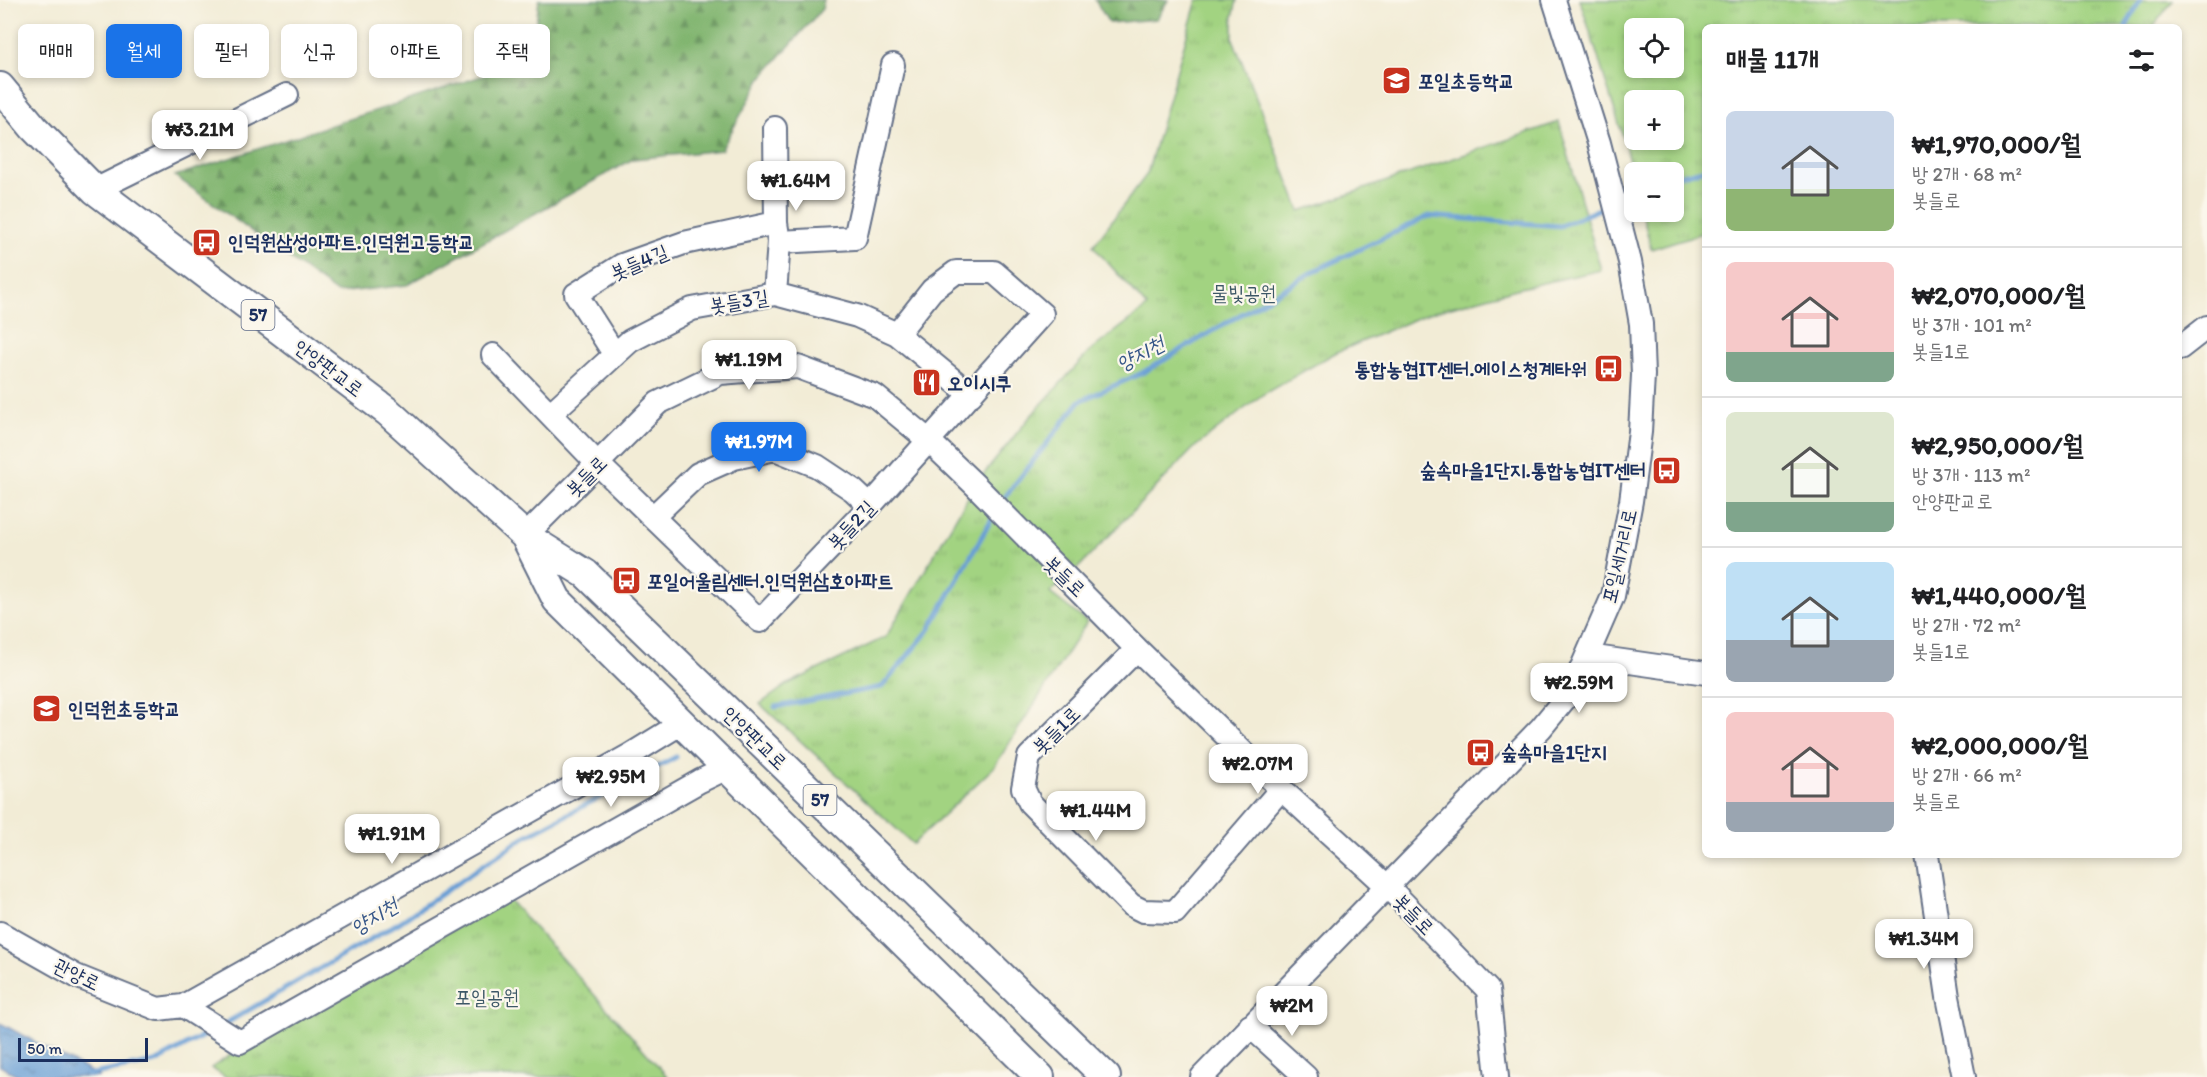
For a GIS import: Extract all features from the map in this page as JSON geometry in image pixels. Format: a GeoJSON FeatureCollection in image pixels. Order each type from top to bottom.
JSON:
{"type":"FeatureCollection","features":[{"type":"Feature","properties":{"kind":"main road","name":"안양판교로"},"geometry":{"type":"LineString","coordinates":[[0,87],[34,128],[95,190],[388,412],[525,536],[586,574],[1106,1077]]}},
{"type":"Feature","properties":{"kind":"main road","name":"안양판교로"},"geometry":{"type":"LineString","coordinates":[[525,536],[557,600],[1041,1077]]}},
{"type":"Feature","properties":{"kind":"street","name":"포일세거리로"},"geometry":{"type":"LineString","coordinates":[[1202,1077],[1541,728],[1572,690],[1613,596],[1631,501],[1640,432],[1643,375],[1641,324],[1630,262],[1612,191],[1554,0]]}},
{"type":"Feature","properties":{"kind":"street","name":"봇들4길"},"geometry":{"type":"LineString","coordinates":[[615,355],[576,294],[622,265],[684,243],[778,232],[855,238],[893,65]]}},
{"type":"Feature","properties":{"kind":"street"},"geometry":{"type":"LineString","coordinates":[[95,190],[287,95]]}},
{"type":"Feature","properties":{"kind":"street"},"geometry":{"type":"LineString","coordinates":[[775,128],[778,232],[775,294]]}},
{"type":"Feature","properties":{"kind":"street","name":"봇들2길"},"geometry":{"type":"LineString","coordinates":[[493,356],[598,464],[760,621],[870,506],[1042,314],[994,272],[956,272],[932,290],[897,334]]}},
{"type":"Feature","properties":{"kind":"street","name":"봇들3길"},"geometry":{"type":"LineString","coordinates":[[550,414],[630,341],[692,309],[775,294],[857,316],[897,334],[970,395]]}},
{"type":"Feature","properties":{"kind":"street"},"geometry":{"type":"LineString","coordinates":[[2182,346],[2207,327]]}},
{"type":"Feature","properties":{"kind":"street","name":"봇들로"},"geometry":{"type":"LineString","coordinates":[[525,536],[658,403],[720,373],[798,367],[875,396],[928,440],[1281,789],[1387,886],[1488,990],[1497,1077]]}},
{"type":"Feature","properties":{"kind":"street"},"geometry":{"type":"LineString","coordinates":[[653,517],[698,474],[734,458],[775,449],[817,466],[853,490],[870,506]]}},
{"type":"Feature","properties":{"kind":"street","name":"봇들1로"},"geometry":{"type":"LineString","coordinates":[[1137,649],[1029,757],[1023,788],[1030,803],[1131,905],[1143,911],[1175,912],[1281,789]]}},
{"type":"Feature","properties":{"kind":"street"},"geometry":{"type":"LineString","coordinates":[[1588,656],[1702,672]]}},
{"type":"Feature","properties":{"kind":"street"},"geometry":{"type":"LineString","coordinates":[[682,723],[630,755],[183,1006],[240,1042],[700,781],[727,768]]}},
{"type":"Feature","properties":{"kind":"street"},"geometry":{"type":"LineString","coordinates":[[1927,858],[1948,997],[1964,1077]]}},
{"type":"Feature","properties":{"kind":"street","name":"관양로"},"geometry":{"type":"LineString","coordinates":[[0,933],[76,976],[158,1009],[183,1006]]}},
{"type":"Feature","properties":{"kind":"street"},"geometry":{"type":"LineString","coordinates":[[1250,1026],[1306,1077]]}},
{"type":"Feature","properties":{"kind":"green space"},"geometry":{"type":"Polygon","coordinates":[[[539,0],[824,0],[822,9],[762,77],[721,150],[633,159],[407,285],[337,293],[175,176],[476,78],[550,78],[550,24],[536,24],[539,0]]]}},
{"type":"Feature","properties":{"kind":"green space"},"geometry":{"type":"Polygon","coordinates":[[[1095,0],[1168,0],[1157,19],[1109,23],[1095,0]]]}},
{"type":"Feature","properties":{"kind":"green space","name":"물빛공원"},"geometry":{"type":"Polygon","coordinates":[[[1197,0],[1237,0],[1233,17],[1233,39],[1300,211],[1559,122],[1601,270],[1520,288],[1429,313],[1335,353],[1262,395],[1195,447],[1080,566],[1050,593],[1087,622],[994,767],[913,844],[760,704],[788,684],[886,637],[975,485],[1029,418],[1090,351],[1147,307],[1093,246],[1147,174],[1197,0]]]}},
{"type":"Feature","properties":{"kind":"green space"},"geometry":{"type":"Polygon","coordinates":[[[1580,0],[2173,0],[2155,24],[1702,24],[1702,233],[1651,249],[1644,222],[1684,222],[1684,162],[1629,162],[1626,150],[1684,150],[1684,90],[1624,90],[1624,141],[1580,0]]]}},
{"type":"Feature","properties":{"kind":"green space","name":"포일공원"},"geometry":{"type":"Polygon","coordinates":[[[503,893],[668,1077],[225,1077],[211,1068],[239,1049],[503,893]]]}},
{"type":"Feature","properties":{"kind":"water"},"geometry":{"type":"Polygon","coordinates":[[[0,1023],[100,1077],[21,1077],[0,1066],[0,1023]]]}},
{"type":"Feature","properties":{"kind":"waterway","name":"양지천"},"geometry":{"type":"LineString","coordinates":[[2128,24],[2140,0]]}},
{"type":"Feature","properties":{"kind":"waterway","name":"양지천"},"geometry":{"type":"LineString","coordinates":[[1684,174],[1702,170]]}},
{"type":"Feature","properties":{"kind":"waterway","name":"양지천"},"geometry":{"type":"LineString","coordinates":[[1620,200],[1624,198]]}},
{"type":"Feature","properties":{"kind":"waterway","name":"양지천"},"geometry":{"type":"LineString","coordinates":[[1001,502],[1080,401],[1142,373],[1314,271],[1429,216],[1560,226],[1609,205]]}},
{"type":"Feature","properties":{"kind":"waterway","name":"양지천"},"geometry":{"type":"LineString","coordinates":[[775,707],[882,687],[929,630],[995,513]]}},
{"type":"Feature","properties":{"kind":"waterway","name":"양지천"},"geometry":{"type":"LineString","coordinates":[[223,1025],[400,922],[523,838],[676,757]]}},
{"type":"Feature","properties":{"kind":"waterway","name":"양지천"},"geometry":{"type":"LineString","coordinates":[[87,1075],[156,1062],[212,1031]]}},
{"type":"Feature","properties":{"kind":"place","name":"포일초등학교"},"geometry":{"type":"Point","coordinates":[1397,81]}},
{"type":"Feature","properties":{"kind":"place","name":"인덕원삼성아파트.인덕원고등학교"},"geometry":{"type":"Point","coordinates":[207,242]}},
{"type":"Feature","properties":{"kind":"place","name":"통합농협IT센터.에이스청계타워"},"geometry":{"type":"Point","coordinates":[1608,369]}},
{"type":"Feature","properties":{"kind":"place","name":"오이시쿠"},"geometry":{"type":"Point","coordinates":[926,383]}},
{"type":"Feature","properties":{"kind":"place","name":"숲속마을1단지.통합농협IT센터"},"geometry":{"type":"Point","coordinates":[1667,470]}},
{"type":"Feature","properties":{"kind":"place","name":"포일어울림센터.인덕원삼호아파트"},"geometry":{"type":"Point","coordinates":[626,581]}},
{"type":"Feature","properties":{"kind":"place","name":"인덕원초등학교"},"geometry":{"type":"Point","coordinates":[47,709]}},
{"type":"Feature","properties":{"kind":"place","name":"숲속마을1단지"},"geometry":{"type":"Point","coordinates":[1480,752]}}]}
